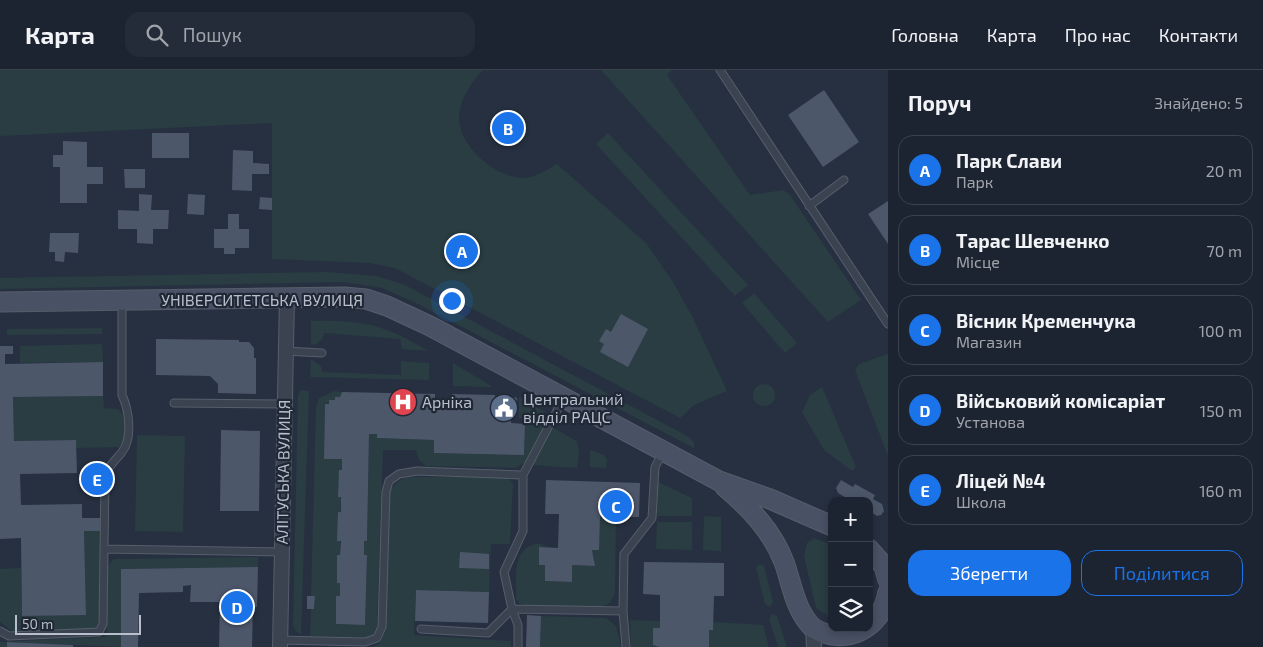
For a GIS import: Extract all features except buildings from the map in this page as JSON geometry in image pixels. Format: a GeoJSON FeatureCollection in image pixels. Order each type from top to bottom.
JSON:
{"type":"FeatureCollection","features":[{"type":"Feature","properties":{"kind":"street","name":"УНІВЕРСИТЕТСЬКА ВУЛИЦЯ"},"geometry":{"type":"LineString","coordinates":[[0,302],[286,297],[366,299],[388,306],[564,397],[718,481],[770,499],[828,524]]}},
{"type":"Feature","properties":{"kind":"street","name":"АЛІТУСЬКА ВУЛИЦЯ"},"geometry":{"type":"LineString","coordinates":[[280,643],[286,297]]}},
{"type":"Feature","properties":{"kind":"street","name":"УНІВЕРСИТЕТСЬКА ВУЛИЦЯ"},"geometry":{"type":"LineString","coordinates":[[718,481],[747,506],[775,543],[800,610],[813,628],[826,637],[855,642],[876,621],[884,607],[888,592]]}},
{"type":"Feature","properties":{"kind":"street"},"geometry":{"type":"LineString","coordinates":[[873,554],[884,566],[888,580]]}},
{"type":"Feature","properties":{"kind":"street"},"geometry":{"type":"LineString","coordinates":[[813,628],[814,647]]}},
{"type":"Feature","properties":{"kind":"lane"},"geometry":{"type":"LineString","coordinates":[[720,70],[888,324]]}},
{"type":"Feature","properties":{"kind":"lane"},"geometry":{"type":"LineString","coordinates":[[809,206],[844,180]]}},
{"type":"Feature","properties":{"kind":"lane"},"geometry":{"type":"LineString","coordinates":[[0,631],[9,636],[99,632],[103,624],[105,478],[127,442],[128,407],[122,396],[122,299]]}},
{"type":"Feature","properties":{"kind":"lane"},"geometry":{"type":"LineString","coordinates":[[285,351],[322,353]]}},
{"type":"Feature","properties":{"kind":"lane"},"geometry":{"type":"LineString","coordinates":[[518,647],[518,625],[512,609],[504,572],[523,531],[524,475],[564,397]]}},
{"type":"Feature","properties":{"kind":"lane"},"geometry":{"type":"LineString","coordinates":[[174,403],[284,404]]}},
{"type":"Feature","properties":{"kind":"lane"},"geometry":{"type":"LineString","coordinates":[[626,647],[623,610],[624,554],[652,518],[655,467],[663,451]]}},
{"type":"Feature","properties":{"kind":"lane"},"geometry":{"type":"LineString","coordinates":[[280,643],[372,642],[377,638],[382,626],[386,492],[392,477],[417,471],[524,475]]}},
{"type":"Feature","properties":{"kind":"lane"},"geometry":{"type":"LineString","coordinates":[[104,549],[282,552]]}},
{"type":"Feature","properties":{"kind":"lane"},"geometry":{"type":"LineString","coordinates":[[421,629],[488,633],[512,609],[623,610]]}},
{"type":"Feature","properties":{"kind":"green space"},"geometry":{"type":"Polygon","coordinates":[[[0,70],[483,70],[472,83],[460,108],[459,120],[467,143],[490,166],[512,176],[526,178],[534,176],[557,164],[646,243],[673,282],[693,318],[727,391],[694,405],[680,418],[395,268],[370,263],[272,259],[272,123],[0,136],[0,70]]]}},
{"type":"Feature","properties":{"kind":"green space"},"geometry":{"type":"Polygon","coordinates":[[[601,70],[672,70],[667,75],[750,195],[783,190],[790,195],[861,300],[828,322],[601,70]]]}},
{"type":"Feature","properties":{"kind":"green space"},"geometry":{"type":"Polygon","coordinates":[[[608,133],[748,285],[735,296],[596,144],[608,133]]]}},
{"type":"Feature","properties":{"kind":"green space"},"geometry":{"type":"Polygon","coordinates":[[[327,272],[377,276],[405,285],[689,437],[694,442],[694,448],[414,302],[382,288],[343,282],[0,289],[0,278],[327,272]]]}},
{"type":"Feature","properties":{"kind":"green space"},"geometry":{"type":"Polygon","coordinates":[[[754,293],[797,343],[785,353],[742,303],[754,293]]]}},
{"type":"Feature","properties":{"kind":"green space"},"geometry":{"type":"Polygon","coordinates":[[[311,321],[345,321],[372,325],[398,335],[428,351],[402,349],[400,339],[324,333],[323,338],[317,344],[311,345],[311,321]]]}},
{"type":"Feature","properties":{"kind":"green space"},"geometry":{"type":"Polygon","coordinates":[[[102,328],[102,334],[7,335],[7,329],[102,328]]]}},
{"type":"Feature","properties":{"kind":"green space"},"geometry":{"type":"Polygon","coordinates":[[[102,344],[103,362],[20,363],[20,346],[102,344]]]}},
{"type":"Feature","properties":{"kind":"green space"},"geometry":{"type":"Polygon","coordinates":[[[888,354],[888,456],[855,370],[859,364],[888,354]]]}},
{"type":"Feature","properties":{"kind":"green space"},"geometry":{"type":"Polygon","coordinates":[[[311,359],[321,366],[322,372],[401,375],[401,361],[429,363],[429,380],[310,377],[311,359]]]}},
{"type":"Feature","properties":{"kind":"green space"},"geometry":{"type":"Polygon","coordinates":[[[453,363],[493,387],[453,386],[453,363]]]}},
{"type":"Feature","properties":{"kind":"green space"},"geometry":{"type":"Polygon","coordinates":[[[764,384],[772,387],[775,395],[772,403],[764,406],[756,403],[753,395],[756,387],[764,384]]]}},
{"type":"Feature","properties":{"kind":"green space"},"geometry":{"type":"Polygon","coordinates":[[[822,387],[856,467],[852,471],[824,450],[802,412],[810,395],[822,387]]]}},
{"type":"Feature","properties":{"kind":"green space"},"geometry":{"type":"Polygon","coordinates":[[[301,390],[309,391],[301,635],[295,630],[293,625],[298,395],[301,390]]]}},
{"type":"Feature","properties":{"kind":"green space"},"geometry":{"type":"Polygon","coordinates":[[[334,391],[342,392],[340,397],[335,397],[335,400],[325,404],[324,459],[342,459],[342,470],[339,470],[341,497],[340,555],[337,555],[337,582],[340,583],[340,596],[336,596],[336,624],[365,625],[367,555],[364,555],[364,541],[367,540],[369,434],[377,434],[377,438],[434,440],[434,453],[524,455],[525,424],[544,425],[525,462],[516,468],[426,466],[419,460],[416,450],[383,450],[377,631],[370,638],[310,636],[311,609],[314,609],[315,596],[311,596],[316,408],[319,398],[334,391]]]}},
{"type":"Feature","properties":{"kind":"green space"},"geometry":{"type":"Polygon","coordinates":[[[103,396],[104,408],[118,409],[125,422],[124,439],[119,447],[76,448],[76,440],[14,441],[13,397],[103,396]]]}},
{"type":"Feature","properties":{"kind":"green space"},"geometry":{"type":"Polygon","coordinates":[[[519,397],[545,412],[544,418],[519,418],[519,397]]]}},
{"type":"Feature","properties":{"kind":"green space"},"geometry":{"type":"Polygon","coordinates":[[[552,427],[577,441],[579,452],[577,468],[532,465],[552,427]]]}},
{"type":"Feature","properties":{"kind":"green space"},"geometry":{"type":"Polygon","coordinates":[[[137,435],[185,436],[183,532],[135,531],[137,435]]]}},
{"type":"Feature","properties":{"kind":"green space"},"geometry":{"type":"Polygon","coordinates":[[[590,450],[604,455],[607,459],[606,468],[590,467],[590,450]]]}},
{"type":"Feature","properties":{"kind":"green space"},"geometry":{"type":"Polygon","coordinates":[[[412,477],[503,477],[510,480],[513,484],[510,544],[491,544],[489,592],[416,590],[414,635],[511,641],[511,647],[372,647],[379,644],[386,630],[390,492],[399,481],[412,477]]]}},
{"type":"Feature","properties":{"kind":"green space"},"geometry":{"type":"Polygon","coordinates":[[[658,482],[692,498],[692,516],[657,516],[658,482]]]}},
{"type":"Feature","properties":{"kind":"green space"},"geometry":{"type":"Polygon","coordinates":[[[600,516],[616,517],[615,593],[610,603],[601,607],[526,606],[519,603],[516,599],[516,574],[522,553],[535,544],[547,547],[539,547],[545,565],[545,581],[571,582],[572,565],[595,566],[592,550],[600,516]]]}},
{"type":"Feature","properties":{"kind":"green space"},"geometry":{"type":"Polygon","coordinates":[[[704,516],[721,517],[721,551],[703,550],[704,516]]]}},
{"type":"Feature","properties":{"kind":"green space"},"geometry":{"type":"Polygon","coordinates":[[[657,522],[692,522],[692,550],[656,549],[657,522]]]}},
{"type":"Feature","properties":{"kind":"green space"},"geometry":{"type":"Polygon","coordinates":[[[84,531],[100,531],[99,618],[96,628],[87,631],[13,632],[0,622],[0,569],[21,568],[22,616],[86,614],[84,531]]]}},
{"type":"Feature","properties":{"kind":"green space"},"geometry":{"type":"Polygon","coordinates":[[[814,538],[828,543],[828,616],[816,608],[804,556],[807,543],[814,538]]]}},
{"type":"Feature","properties":{"kind":"green space"},"geometry":{"type":"Polygon","coordinates":[[[258,557],[258,567],[121,569],[121,647],[8,642],[7,647],[0,647],[0,642],[105,637],[107,632],[107,567],[114,559],[258,557]]]}},
{"type":"Feature","properties":{"kind":"green space"},"geometry":{"type":"Polygon","coordinates":[[[759,564],[764,566],[773,602],[770,607],[765,604],[756,568],[759,564]]]}},
{"type":"Feature","properties":{"kind":"green space"},"geometry":{"type":"Polygon","coordinates":[[[772,614],[777,616],[787,647],[778,647],[769,619],[772,614]]]}},
{"type":"Feature","properties":{"kind":"green space"},"geometry":{"type":"Polygon","coordinates":[[[541,616],[606,618],[616,626],[621,647],[540,647],[541,616]]]}},
{"type":"Feature","properties":{"kind":"green space"},"geometry":{"type":"Polygon","coordinates":[[[630,620],[660,621],[660,628],[653,628],[653,645],[659,647],[631,647],[630,620]]]}},
{"type":"Feature","properties":{"kind":"green space"},"geometry":{"type":"Polygon","coordinates":[[[713,622],[763,625],[769,647],[709,647],[709,630],[713,622]]]}},
{"type":"Feature","properties":{"kind":"place","name":"Тарас Шевченко"},"geometry":{"type":"Point","coordinates":[508,128]}},
{"type":"Feature","properties":{"kind":"place","name":"Парк Слави"},"geometry":{"type":"Point","coordinates":[462,251]}},
{"type":"Feature","properties":{"kind":"place","name":"Арніка"},"geometry":{"type":"Point","coordinates":[403,402]}},
{"type":"Feature","properties":{"kind":"place","name":"Центральний відділ РАЦС"},"geometry":{"type":"Point","coordinates":[504,408]}},
{"type":"Feature","properties":{"kind":"place","name":"Ліцей №4"},"geometry":{"type":"Point","coordinates":[97,479]}},
{"type":"Feature","properties":{"kind":"place","name":"Вісник Кременчука"},"geometry":{"type":"Point","coordinates":[616,506]}},
{"type":"Feature","properties":{"kind":"place","name":"Військовий комісаріат"},"geometry":{"type":"Point","coordinates":[237,607]}}]}
